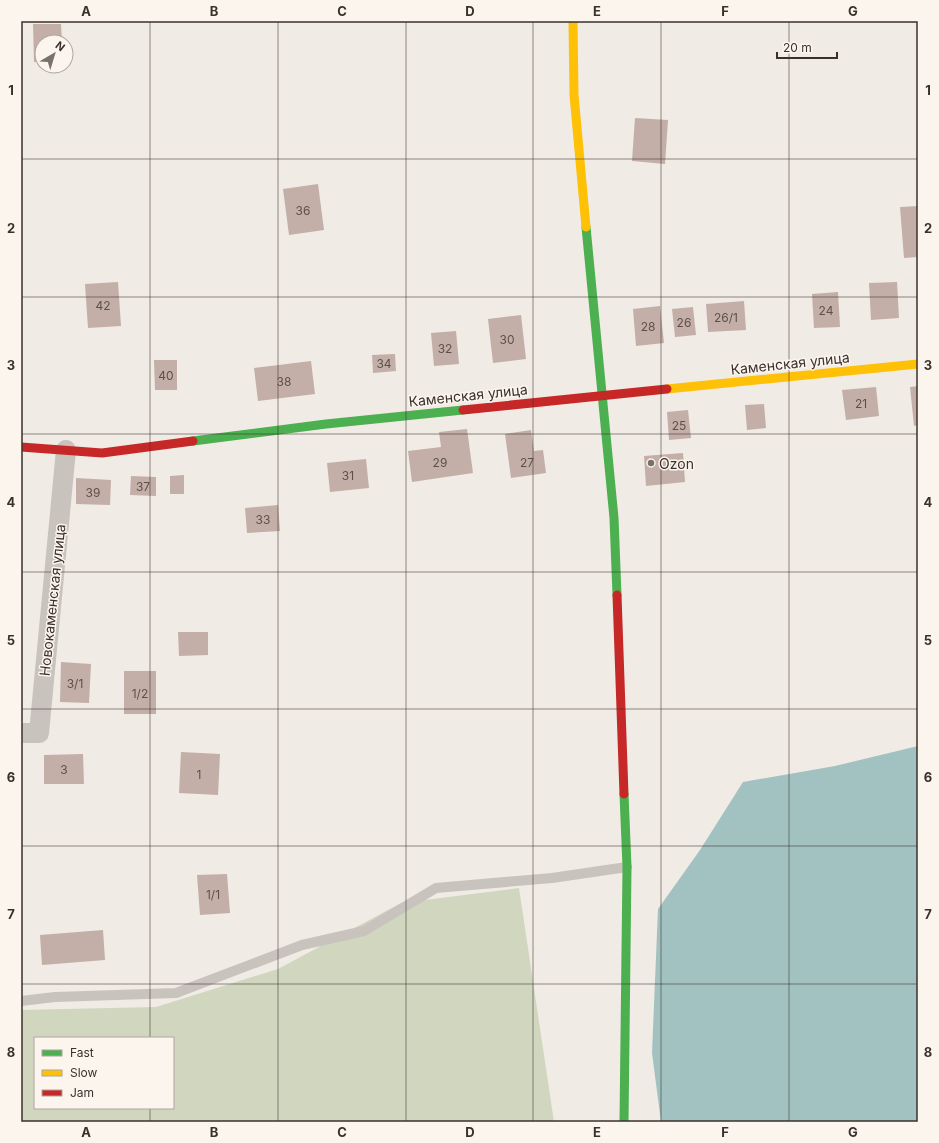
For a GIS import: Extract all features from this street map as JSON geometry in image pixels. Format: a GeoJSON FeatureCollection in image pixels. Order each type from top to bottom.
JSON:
{"type":"FeatureCollection","features":[{"type":"Feature","properties":{"kind":"street"},"geometry":{"type":"LineString","coordinates":[[573,21],[574,95],[614,518],[627,867],[624,1122]]}},
{"type":"Feature","properties":{"kind":"street","name":"Каменская улица"},"geometry":{"type":"LineString","coordinates":[[21,447],[102,453],[326,424],[918,364]]}},
{"type":"Feature","properties":{"kind":"street","name":"Новокаменская улица"},"geometry":{"type":"LineString","coordinates":[[21,732],[39,733],[66,450]]}},
{"type":"Feature","properties":{"kind":"lane"},"geometry":{"type":"LineString","coordinates":[[21,1000],[55,997],[176,993],[302,945],[364,931],[436,888],[552,878],[627,867]]}},
{"type":"Feature","properties":{"kind":"green space"},"geometry":{"type":"Polygon","coordinates":[[[519,888],[554,1122],[21,1122],[21,1010],[156,1007],[278,969],[401,903],[519,888]]]}},
{"type":"Feature","properties":{"kind":"water"},"geometry":{"type":"Polygon","coordinates":[[[918,746],[918,1122],[661,1122],[652,1053],[658,909],[700,850],[743,782],[835,766],[918,746]]]}},
{"type":"Feature","properties":{"kind":"building"},"geometry":{"type":"Polygon","coordinates":[[[33,24],[61,24],[62,34],[34,34],[34,62],[33,24]]]}},
{"type":"Feature","properties":{"kind":"building"},"geometry":{"type":"Polygon","coordinates":[[[635,118],[668,120],[665,164],[632,161],[635,118]]]}},
{"type":"Feature","properties":{"kind":"building"},"geometry":{"type":"Polygon","coordinates":[[[318,184],[324,230],[289,235],[283,189],[318,184]]]}},
{"type":"Feature","properties":{"kind":"building"},"geometry":{"type":"Polygon","coordinates":[[[918,206],[918,257],[904,258],[900,207],[918,206]]]}},
{"type":"Feature","properties":{"kind":"building"},"geometry":{"type":"Polygon","coordinates":[[[118,282],[121,326],[88,328],[85,284],[118,282]]]}},
{"type":"Feature","properties":{"kind":"building"},"geometry":{"type":"Polygon","coordinates":[[[897,282],[899,318],[871,320],[869,283],[897,282]]]}},
{"type":"Feature","properties":{"kind":"building"},"geometry":{"type":"Polygon","coordinates":[[[838,292],[840,327],[814,328],[812,294],[838,292]]]}},
{"type":"Feature","properties":{"kind":"building"},"geometry":{"type":"Polygon","coordinates":[[[744,301],[746,330],[708,332],[706,304],[744,301]]]}},
{"type":"Feature","properties":{"kind":"building"},"geometry":{"type":"Polygon","coordinates":[[[660,306],[664,343],[636,346],[633,309],[660,306]]]}},
{"type":"Feature","properties":{"kind":"building"},"geometry":{"type":"Polygon","coordinates":[[[693,307],[696,335],[675,337],[672,309],[693,307]]]}},
{"type":"Feature","properties":{"kind":"building"},"geometry":{"type":"Polygon","coordinates":[[[521,315],[526,359],[493,363],[488,319],[521,315]]]}},
{"type":"Feature","properties":{"kind":"building"},"geometry":{"type":"Polygon","coordinates":[[[456,331],[459,364],[434,366],[431,333],[456,331]]]}},
{"type":"Feature","properties":{"kind":"building"},"geometry":{"type":"Polygon","coordinates":[[[395,354],[396,371],[373,373],[372,355],[395,354]]]}},
{"type":"Feature","properties":{"kind":"building"},"geometry":{"type":"Polygon","coordinates":[[[154,360],[177,360],[177,390],[155,390],[154,360]]]}},
{"type":"Feature","properties":{"kind":"building"},"geometry":{"type":"Polygon","coordinates":[[[311,361],[315,394],[258,401],[254,368],[311,361]]]}},
{"type":"Feature","properties":{"kind":"building"},"geometry":{"type":"Polygon","coordinates":[[[918,386],[918,425],[914,426],[910,387],[918,386]]]}},
{"type":"Feature","properties":{"kind":"building"},"geometry":{"type":"Polygon","coordinates":[[[876,387],[879,416],[846,420],[842,390],[876,387]]]}},
{"type":"Feature","properties":{"kind":"building"},"geometry":{"type":"Polygon","coordinates":[[[764,404],[766,428],[747,430],[745,405],[764,404]]]}},
{"type":"Feature","properties":{"kind":"building"},"geometry":{"type":"Polygon","coordinates":[[[688,410],[691,438],[669,440],[667,412],[688,410]]]}},
{"type":"Feature","properties":{"kind":"building"},"geometry":{"type":"Polygon","coordinates":[[[467,429],[473,473],[412,482],[408,451],[441,447],[439,432],[467,429]]]}},
{"type":"Feature","properties":{"kind":"building"},"geometry":{"type":"Polygon","coordinates":[[[531,430],[534,451],[543,450],[546,473],[511,478],[505,434],[531,430]]]}},
{"type":"Feature","properties":{"kind":"building"},"geometry":{"type":"Polygon","coordinates":[[[683,453],[685,482],[646,486],[644,456],[683,453]]]}},
{"type":"Feature","properties":{"kind":"building"},"geometry":{"type":"Polygon","coordinates":[[[366,459],[369,488],[330,492],[327,463],[366,459]]]}},
{"type":"Feature","properties":{"kind":"building"},"geometry":{"type":"Polygon","coordinates":[[[184,475],[184,494],[170,494],[170,476],[184,475]]]}},
{"type":"Feature","properties":{"kind":"building"},"geometry":{"type":"Polygon","coordinates":[[[131,476],[156,477],[156,496],[130,495],[131,476]]]}},
{"type":"Feature","properties":{"kind":"building"},"geometry":{"type":"Polygon","coordinates":[[[76,478],[111,480],[110,505],[76,504],[76,478]]]}},
{"type":"Feature","properties":{"kind":"building"},"geometry":{"type":"Polygon","coordinates":[[[278,505],[280,531],[247,533],[245,508],[278,505]]]}},
{"type":"Feature","properties":{"kind":"building"},"geometry":{"type":"Polygon","coordinates":[[[178,632],[208,632],[208,655],[179,656],[178,632]]]}},
{"type":"Feature","properties":{"kind":"building"},"geometry":{"type":"Polygon","coordinates":[[[61,662],[91,664],[89,703],[60,702],[61,662]]]}},
{"type":"Feature","properties":{"kind":"building"},"geometry":{"type":"Polygon","coordinates":[[[124,671],[156,671],[156,714],[124,714],[124,671]]]}},
{"type":"Feature","properties":{"kind":"building"},"geometry":{"type":"Polygon","coordinates":[[[181,752],[220,754],[218,795],[179,793],[181,752]]]}},
{"type":"Feature","properties":{"kind":"building"},"geometry":{"type":"Polygon","coordinates":[[[83,754],[84,784],[44,784],[44,755],[83,754]]]}},
{"type":"Feature","properties":{"kind":"building"},"geometry":{"type":"Polygon","coordinates":[[[227,874],[230,913],[200,915],[197,875],[227,874]]]}},
{"type":"Feature","properties":{"kind":"building"},"geometry":{"type":"Polygon","coordinates":[[[103,930],[105,960],[42,965],[40,935],[103,930]]]}},
{"type":"Feature","properties":{"kind":"traffic: fast"},"geometry":{"type":"LineString","coordinates":[[586,227],[614,518],[617,595]]}},
{"type":"Feature","properties":{"kind":"traffic: fast"},"geometry":{"type":"LineString","coordinates":[[193,441],[326,424],[463,410]]}},
{"type":"Feature","properties":{"kind":"traffic: fast"},"geometry":{"type":"LineString","coordinates":[[624,794],[627,867],[624,1122]]}},
{"type":"Feature","properties":{"kind":"traffic: slow"},"geometry":{"type":"LineString","coordinates":[[573,21],[574,95],[586,227]]}},
{"type":"Feature","properties":{"kind":"traffic: slow"},"geometry":{"type":"LineString","coordinates":[[667,389],[918,364]]}},
{"type":"Feature","properties":{"kind":"traffic: jam"},"geometry":{"type":"LineString","coordinates":[[463,410],[667,389]]}},
{"type":"Feature","properties":{"kind":"traffic: jam"},"geometry":{"type":"LineString","coordinates":[[21,447],[102,453],[193,441]]}},
{"type":"Feature","properties":{"kind":"traffic: jam"},"geometry":{"type":"LineString","coordinates":[[617,595],[624,794]]}},
{"type":"Feature","properties":{"kind":"place","name":"Ozon"},"geometry":{"type":"Point","coordinates":[651,463]}}]}
